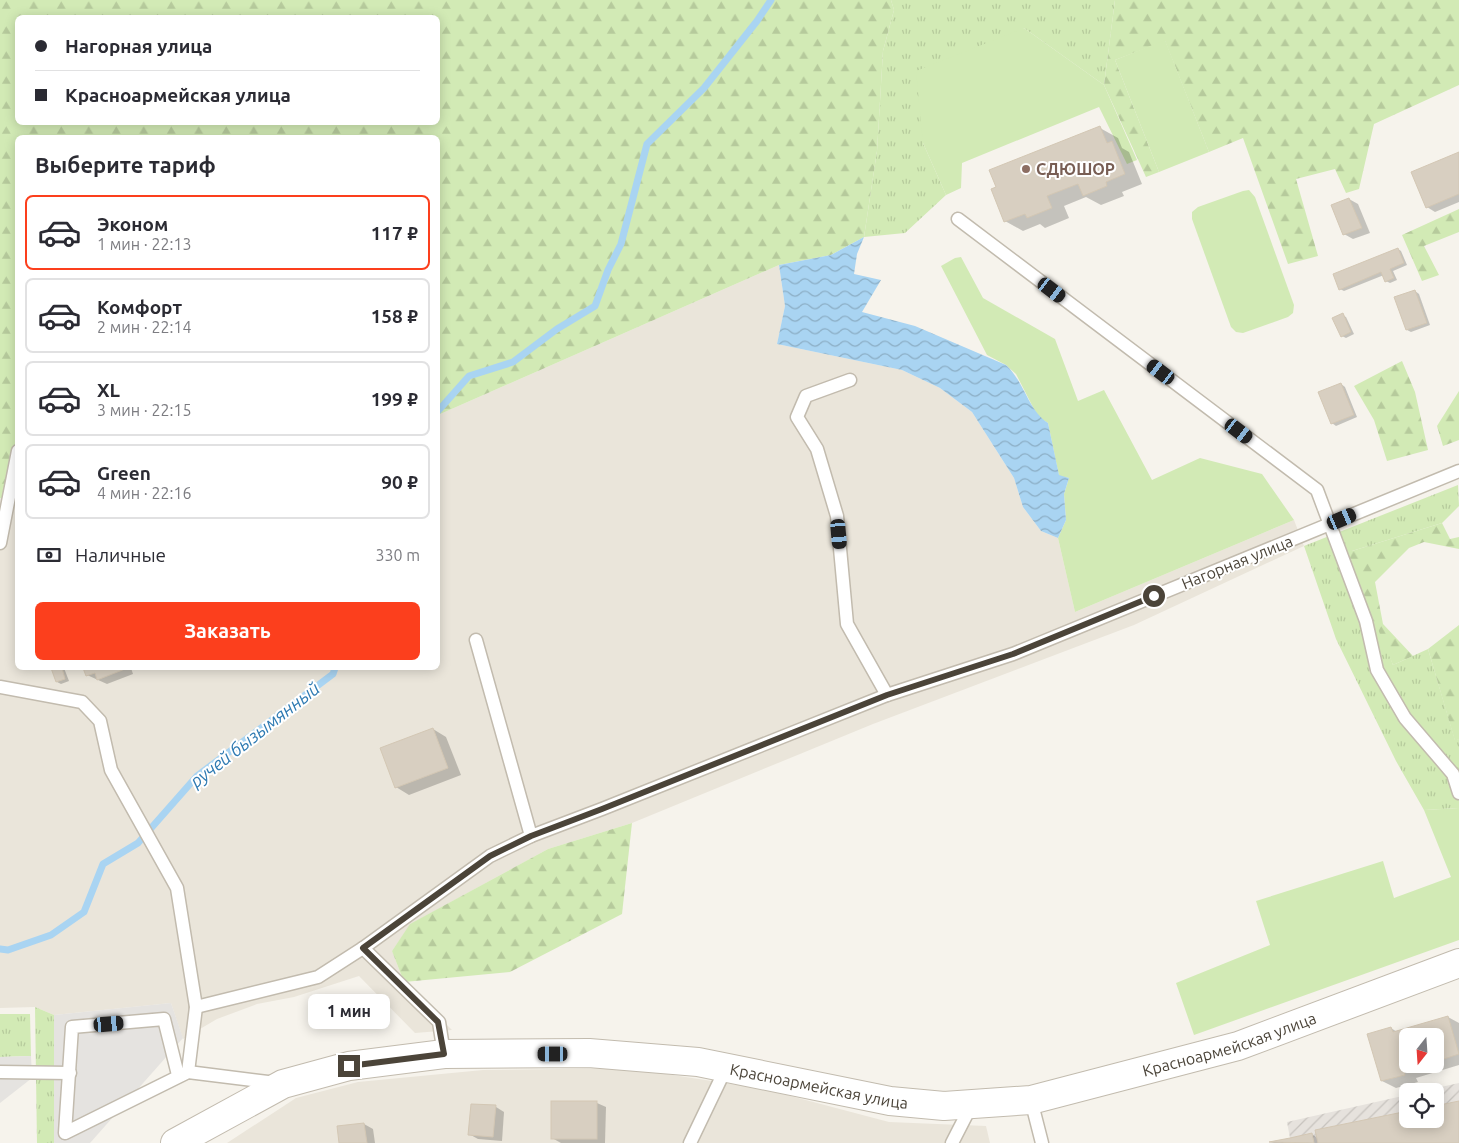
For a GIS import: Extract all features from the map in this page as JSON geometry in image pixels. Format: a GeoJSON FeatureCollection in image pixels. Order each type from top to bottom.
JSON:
{"type":"FeatureCollection","features":[{"type":"Feature","properties":{"kind":"street","name":"Красноармейская улица"},"geometry":{"type":"LineString","coordinates":[[175,1143],[283,1084],[349,1066],[444,1054],[589,1053],[698,1062],[890,1101],[944,1106],[1031,1100],[1238,1046],[1459,963]]}},
{"type":"Feature","properties":{"kind":"lane"},"geometry":{"type":"LineString","coordinates":[[958,219],[1318,490],[1366,621],[1377,670],[1405,718],[1453,774],[1459,793]]}},
{"type":"Feature","properties":{"kind":"lane"},"geometry":{"type":"LineString","coordinates":[[850,380],[806,396],[797,417],[818,449],[837,516],[846,624],[887,695]]}},
{"type":"Feature","properties":{"kind":"lane"},"geometry":{"type":"LineString","coordinates":[[0,543],[15,466]]}},
{"type":"Feature","properties":{"kind":"lane","name":"Нагорная улица"},"geometry":{"type":"LineString","coordinates":[[196,1007],[318,977],[363,948],[490,856],[531,836],[887,695],[1013,654],[1459,471]]}},
{"type":"Feature","properties":{"kind":"lane"},"geometry":{"type":"LineString","coordinates":[[476,640],[531,836]]}},
{"type":"Feature","properties":{"kind":"lane"},"geometry":{"type":"LineString","coordinates":[[0,687],[82,702],[100,721],[111,770],[177,888],[196,1007],[183,1074]]}},
{"type":"Feature","properties":{"kind":"lane"},"geometry":{"type":"LineString","coordinates":[[363,948],[438,1022],[444,1054]]}},
{"type":"Feature","properties":{"kind":"lane"},"geometry":{"type":"LineString","coordinates":[[183,1074],[164,1019],[72,1027],[65,1133],[183,1074],[283,1084]]}},
{"type":"Feature","properties":{"kind":"lane"},"geometry":{"type":"LineString","coordinates":[[690,1143],[726,1068]]}},
{"type":"Feature","properties":{"kind":"lane"},"geometry":{"type":"LineString","coordinates":[[0,1072],[70,1073]]}},
{"type":"Feature","properties":{"kind":"lane"},"geometry":{"type":"LineString","coordinates":[[1031,1100],[1042,1143]]}},
{"type":"Feature","properties":{"kind":"lane"},"geometry":{"type":"LineString","coordinates":[[952,1143],[972,1104]]}},
{"type":"Feature","properties":{"kind":"shaded area"},"geometry":{"type":"Polygon","coordinates":[[[779,265],[785,306],[777,344],[902,370],[940,388],[972,412],[1014,478],[1023,507],[1041,531],[1058,538],[1075,612],[1294,520],[1304,546],[1134,625],[873,724],[632,823],[548,849],[411,924],[392,951],[404,982],[452,1030],[415,1033],[359,976],[294,997],[257,1004],[217,1019],[183,1039],[171,1003],[54,1015],[35,1007],[0,1008],[0,498],[15,501],[15,670],[440,670],[440,414],[779,265]]]}},
{"type":"Feature","properties":{"kind":"shaded area"},"geometry":{"type":"Polygon","coordinates":[[[171,1003],[183,1038],[90,1143],[54,1143],[54,1015],[171,1003]]]}},
{"type":"Feature","properties":{"kind":"shaded area"},"geometry":{"type":"Polygon","coordinates":[[[31,1056],[32,1078],[0,1103],[0,1057],[31,1056]]]}},
{"type":"Feature","properties":{"kind":"shaded area"},"geometry":{"type":"Polygon","coordinates":[[[627,1068],[764,1089],[889,1122],[986,1126],[990,1143],[227,1143],[296,1098],[358,1082],[483,1070],[627,1068]]]}},
{"type":"Feature","properties":{"kind":"shaded area"},"geometry":{"type":"Polygon","coordinates":[[[1459,1083],[1459,1143],[1269,1143],[1290,1138],[1287,1122],[1399,1097],[1399,1128],[1444,1128],[1444,1086],[1459,1083]]]}},
{"type":"Feature","properties":{"kind":"green space"},"geometry":{"type":"Polygon","coordinates":[[[0,0],[891,0],[894,10],[883,51],[877,151],[864,237],[831,255],[779,265],[440,414],[440,135],[15,135],[15,501],[0,498],[0,0]]]}},
{"type":"Feature","properties":{"kind":"green space"},"geometry":{"type":"Polygon","coordinates":[[[891,0],[1115,0],[1104,85],[1024,28],[923,143],[946,195],[905,233],[864,237],[877,151],[883,51],[894,10],[891,0]]]}},
{"type":"Feature","properties":{"kind":"green space"},"geometry":{"type":"Polygon","coordinates":[[[1115,0],[1459,0],[1459,85],[1374,124],[1359,189],[1346,193],[1335,169],[1296,179],[1318,256],[1288,264],[1243,138],[1209,152],[1165,41],[1115,60],[1159,172],[1146,177],[1104,85],[1115,0]]]}},
{"type":"Feature","properties":{"kind":"green space"},"geometry":{"type":"Polygon","coordinates":[[[1024,28],[1104,85],[1137,160],[1127,164],[1099,107],[962,163],[961,188],[946,195],[923,143],[916,71],[1024,28]]]}},
{"type":"Feature","properties":{"kind":"green space"},"geometry":{"type":"Polygon","coordinates":[[[1165,40],[1209,152],[1159,172],[1115,60],[1165,40]]]}},
{"type":"Feature","properties":{"kind":"green space"},"geometry":{"type":"Polygon","coordinates":[[[1249,190],[1255,197],[1294,305],[1293,313],[1288,317],[1243,333],[1236,332],[1231,327],[1192,219],[1192,212],[1198,207],[1249,190]]]}},
{"type":"Feature","properties":{"kind":"green space"},"geometry":{"type":"Polygon","coordinates":[[[1459,209],[1459,232],[1424,246],[1439,275],[1422,281],[1402,235],[1459,209]]]}},
{"type":"Feature","properties":{"kind":"green space"},"geometry":{"type":"Polygon","coordinates":[[[961,257],[983,298],[1055,339],[1078,401],[1104,390],[1152,480],[1200,458],[1262,474],[1294,520],[1075,612],[1058,538],[1066,520],[1064,494],[1069,478],[1059,476],[1048,423],[1038,417],[1016,374],[1006,365],[987,355],[941,266],[955,258],[961,257]]]}},
{"type":"Feature","properties":{"kind":"green space"},"geometry":{"type":"Polygon","coordinates":[[[1402,361],[1415,392],[1428,450],[1387,461],[1374,420],[1354,386],[1402,361]]]}},
{"type":"Feature","properties":{"kind":"green space"},"geometry":{"type":"Polygon","coordinates":[[[1459,391],[1459,440],[1443,446],[1437,426],[1459,391]]]}},
{"type":"Feature","properties":{"kind":"green space"},"geometry":{"type":"Polygon","coordinates":[[[1458,485],[1459,506],[1442,523],[1352,551],[1393,665],[1428,649],[1455,740],[1459,739],[1459,808],[1424,810],[1396,761],[1336,639],[1304,546],[1458,485]]]}},
{"type":"Feature","properties":{"kind":"green space"},"geometry":{"type":"Polygon","coordinates":[[[1442,523],[1450,539],[1459,537],[1459,549],[1424,542],[1409,548],[1375,582],[1383,624],[1413,656],[1393,665],[1349,560],[1352,551],[1442,523]]]}},
{"type":"Feature","properties":{"kind":"green space"},"geometry":{"type":"Polygon","coordinates":[[[1459,625],[1459,739],[1455,741],[1428,649],[1459,625]]]}},
{"type":"Feature","properties":{"kind":"green space"},"geometry":{"type":"Polygon","coordinates":[[[1459,808],[1459,940],[1194,1035],[1176,983],[1270,945],[1256,901],[1383,861],[1394,898],[1451,877],[1424,810],[1459,808]]]}},
{"type":"Feature","properties":{"kind":"green space"},"geometry":{"type":"Polygon","coordinates":[[[632,823],[622,914],[510,972],[404,982],[392,951],[410,924],[548,849],[632,823]]]}},
{"type":"Feature","properties":{"kind":"green space"},"geometry":{"type":"Polygon","coordinates":[[[35,1007],[54,1015],[54,1143],[37,1143],[35,1007]]]}},
{"type":"Feature","properties":{"kind":"green space"},"geometry":{"type":"Polygon","coordinates":[[[0,1014],[30,1014],[31,1056],[0,1057],[0,1014]]]}},
{"type":"Feature","properties":{"kind":"water"},"geometry":{"type":"Polygon","coordinates":[[[864,237],[857,254],[854,274],[881,280],[862,312],[915,326],[1006,365],[1018,380],[1041,418],[1048,423],[1059,475],[1069,478],[1064,494],[1066,520],[1058,538],[1041,531],[1023,507],[1014,478],[972,412],[940,388],[902,370],[777,344],[785,306],[779,265],[831,255],[864,237]]]}},
{"type":"Feature","properties":{"kind":"building"},"geometry":{"type":"Polygon","coordinates":[[[1100,126],[1107,143],[1112,141],[1125,174],[1106,182],[1107,186],[1083,196],[1078,184],[1047,196],[1052,208],[1027,218],[1025,214],[1004,222],[991,189],[996,187],[989,170],[1100,126]]]}},
{"type":"Feature","properties":{"kind":"building"},"geometry":{"type":"Polygon","coordinates":[[[1459,152],[1459,194],[1426,208],[1411,172],[1459,152]]]}},
{"type":"Feature","properties":{"kind":"building"},"geometry":{"type":"Polygon","coordinates":[[[1349,198],[1362,228],[1343,235],[1331,205],[1349,198]]]}},
{"type":"Feature","properties":{"kind":"building"},"geometry":{"type":"Polygon","coordinates":[[[1398,248],[1404,263],[1390,269],[1394,278],[1385,282],[1381,272],[1339,290],[1333,274],[1398,248]]]}},
{"type":"Feature","properties":{"kind":"building"},"geometry":{"type":"Polygon","coordinates":[[[1415,290],[1427,323],[1406,330],[1394,297],[1415,290]]]}},
{"type":"Feature","properties":{"kind":"building"},"geometry":{"type":"Polygon","coordinates":[[[1343,313],[1351,332],[1341,337],[1332,318],[1343,313]]]}},
{"type":"Feature","properties":{"kind":"building"},"geometry":{"type":"Polygon","coordinates":[[[1341,383],[1354,415],[1331,424],[1318,392],[1341,383]]]}},
{"type":"Feature","properties":{"kind":"building"},"geometry":{"type":"Polygon","coordinates":[[[52,670],[63,670],[65,679],[56,682],[52,670]]]}},
{"type":"Feature","properties":{"kind":"building"},"geometry":{"type":"Polygon","coordinates":[[[84,670],[122,670],[97,680],[95,673],[86,676],[84,670]]]}},
{"type":"Feature","properties":{"kind":"building"},"geometry":{"type":"Polygon","coordinates":[[[433,728],[448,768],[395,788],[380,748],[433,728]]]}},
{"type":"Feature","properties":{"kind":"building"},"geometry":{"type":"Polygon","coordinates":[[[1448,1016],[1459,1054],[1444,1059],[1444,1028],[1407,1028],[1448,1016]]]}},
{"type":"Feature","properties":{"kind":"building"},"geometry":{"type":"Polygon","coordinates":[[[1391,1027],[1393,1032],[1399,1030],[1399,1073],[1404,1073],[1405,1075],[1381,1081],[1367,1034],[1391,1027]]]}},
{"type":"Feature","properties":{"kind":"building"},"geometry":{"type":"Polygon","coordinates":[[[551,1101],[597,1101],[597,1139],[551,1139],[551,1101]]]}},
{"type":"Feature","properties":{"kind":"building"},"geometry":{"type":"Polygon","coordinates":[[[1459,1101],[1459,1143],[1318,1143],[1315,1130],[1399,1113],[1399,1128],[1444,1128],[1444,1104],[1459,1101]]]}},
{"type":"Feature","properties":{"kind":"building"},"geometry":{"type":"Polygon","coordinates":[[[471,1104],[496,1105],[493,1137],[468,1135],[471,1104]]]}},
{"type":"Feature","properties":{"kind":"building"},"geometry":{"type":"Polygon","coordinates":[[[364,1123],[367,1143],[339,1143],[337,1126],[364,1123]]]}},
{"type":"Feature","properties":{"kind":"building"},"geometry":{"type":"Polygon","coordinates":[[[1312,1133],[1314,1143],[1269,1142],[1290,1138],[1312,1133]]]}},
{"type":"Feature","properties":{"kind":"waterway","name":"ручей бызымянный"},"geometry":{"type":"LineString","coordinates":[[440,409],[469,376],[513,362],[557,329],[595,306],[608,270],[621,244],[647,144],[704,88],[757,21],[771,0]]}},
{"type":"Feature","properties":{"kind":"waterway","name":"ручей бызымянный"},"geometry":{"type":"LineString","coordinates":[[0,949],[8,950],[51,935],[84,912],[103,864],[138,843],[197,776],[333,674],[334,670]]}},
{"type":"Feature","properties":{"kind":"place","name":"СДЮШОР"},"geometry":{"type":"Point","coordinates":[1026,169]}},
{"type":"Feature","properties":{"kind":"route"},"geometry":{"type":"LineString","coordinates":[[349,1066],[444,1054],[438,1022],[363,948],[490,856],[531,836],[887,695],[1013,654],[1154,596]]}}]}
